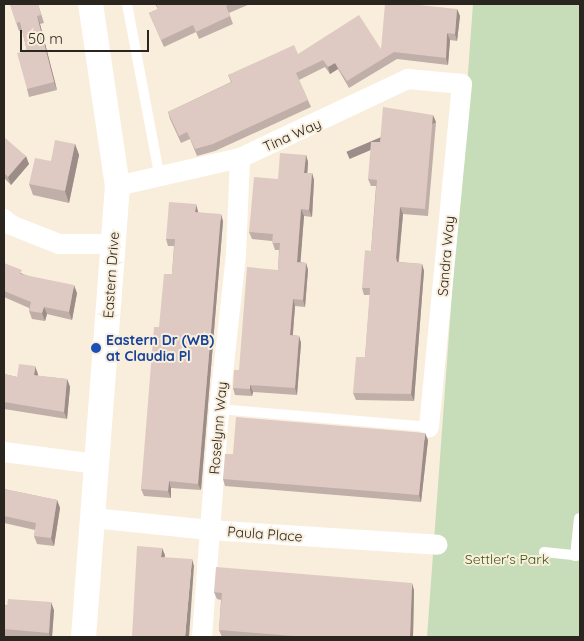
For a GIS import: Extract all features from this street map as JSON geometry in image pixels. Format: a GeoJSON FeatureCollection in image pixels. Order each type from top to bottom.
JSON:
{"type":"FeatureCollection","features":[{"type":"Feature","properties":{"kind":"street","name":"Eastern Drive"},"geometry":{"type":"LineString","coordinates":[[83,637],[117,186],[90,4]]}},
{"type":"Feature","properties":{"kind":"street","name":"Tina Way"},"geometry":{"type":"LineString","coordinates":[[117,186],[160,178],[240,158],[408,79],[462,84]]}},
{"type":"Feature","properties":{"kind":"street","name":"Sandra Way"},"geometry":{"type":"LineString","coordinates":[[429,427],[462,84]]}},
{"type":"Feature","properties":{"kind":"street","name":"Roselynn Way"},"geometry":{"type":"LineString","coordinates":[[202,637],[219,409],[236,254],[240,158]]}},
{"type":"Feature","properties":{"kind":"street"},"geometry":{"type":"LineString","coordinates":[[4,219],[11,225],[59,244],[114,244]]}},
{"type":"Feature","properties":{"kind":"street"},"geometry":{"type":"LineString","coordinates":[[4,452],[97,464]]}},
{"type":"Feature","properties":{"kind":"street","name":"Paula Place"},"geometry":{"type":"LineString","coordinates":[[93,518],[209,530],[438,545]]}},
{"type":"Feature","properties":{"kind":"lane"},"geometry":{"type":"LineString","coordinates":[[127,4],[160,178]]}},
{"type":"Feature","properties":{"kind":"lane"},"geometry":{"type":"LineString","coordinates":[[219,409],[429,427]]}},
{"type":"Feature","properties":{"kind":"lane"},"geometry":{"type":"LineString","coordinates":[[544,552],[577,556],[579,518]]}},
{"type":"Feature","properties":{"kind":"green space","name":"Settler's Park"},"geometry":{"type":"Polygon","coordinates":[[[473,4],[580,4],[580,637],[427,637],[473,4]]]}},
{"type":"Feature","properties":{"kind":"building"},"geometry":{"type":"Polygon","coordinates":[[[10,4],[38,4],[41,15],[37,16],[54,82],[27,89],[17,53],[27,51],[20,22],[16,23],[10,4]]]}},
{"type":"Feature","properties":{"kind":"building"},"geometry":{"type":"Polygon","coordinates":[[[156,4],[230,4],[226,6],[230,16],[196,32],[193,25],[161,40],[149,13],[158,9],[156,4]]]}},
{"type":"Feature","properties":{"kind":"building"},"geometry":{"type":"Polygon","coordinates":[[[385,4],[410,4],[457,9],[455,34],[447,33],[446,58],[394,52],[347,81],[335,63],[328,67],[323,60],[296,73],[308,100],[213,144],[195,149],[187,132],[179,136],[168,112],[232,82],[228,75],[294,45],[298,54],[359,15],[381,49],[385,4]]]}},
{"type":"Feature","properties":{"kind":"building"},"geometry":{"type":"Polygon","coordinates":[[[383,107],[433,115],[425,209],[400,207],[397,262],[422,264],[411,394],[353,393],[356,357],[365,357],[370,288],[362,288],[365,250],[371,251],[377,180],[368,179],[371,142],[380,142],[383,107]]]}},
{"type":"Feature","properties":{"kind":"building"},"geometry":{"type":"Polygon","coordinates":[[[4,137],[26,156],[8,177],[4,173],[4,137]]]}},
{"type":"Feature","properties":{"kind":"building"},"geometry":{"type":"Polygon","coordinates":[[[55,140],[75,144],[65,191],[29,184],[35,158],[51,161],[55,140]]]}},
{"type":"Feature","properties":{"kind":"building"},"geometry":{"type":"Polygon","coordinates":[[[280,153],[306,155],[304,173],[312,173],[309,210],[301,209],[297,262],[306,263],[303,300],[293,299],[290,335],[299,336],[295,388],[250,385],[250,389],[233,388],[234,370],[239,370],[247,267],[278,270],[280,243],[272,243],[273,234],[249,232],[254,177],[278,179],[280,153]]]}},
{"type":"Feature","properties":{"kind":"building"},"geometry":{"type":"Polygon","coordinates":[[[169,202],[196,204],[195,212],[221,214],[198,484],[169,481],[168,491],[141,489],[154,327],[159,327],[164,274],[172,274],[175,239],[166,239],[169,202]]]}},
{"type":"Feature","properties":{"kind":"building"},"geometry":{"type":"Polygon","coordinates":[[[4,263],[22,270],[20,274],[74,285],[69,312],[44,307],[42,313],[29,311],[31,302],[4,291],[4,263]]]}},
{"type":"Feature","properties":{"kind":"building"},"geometry":{"type":"Polygon","coordinates":[[[19,364],[35,366],[34,375],[67,379],[64,412],[4,402],[4,374],[17,377],[19,364]]]}},
{"type":"Feature","properties":{"kind":"building"},"geometry":{"type":"Polygon","coordinates":[[[236,417],[425,433],[419,495],[223,479],[225,454],[233,454],[236,417]]]}},
{"type":"Feature","properties":{"kind":"building"},"geometry":{"type":"Polygon","coordinates":[[[4,489],[57,500],[51,538],[34,536],[36,523],[4,516],[4,489]]]}},
{"type":"Feature","properties":{"kind":"building"},"geometry":{"type":"Polygon","coordinates":[[[137,546],[162,548],[161,557],[192,559],[185,637],[132,637],[137,546]]]}},
{"type":"Feature","properties":{"kind":"building"},"geometry":{"type":"Polygon","coordinates":[[[216,567],[412,583],[410,637],[305,637],[219,630],[222,593],[214,592],[216,567]]]}},
{"type":"Feature","properties":{"kind":"building"},"geometry":{"type":"Polygon","coordinates":[[[8,599],[51,602],[49,633],[4,629],[4,605],[7,606],[8,599]]]}},
{"type":"Feature","properties":{"kind":"place","name":"Eastern Dr (WB) at Claudia Pl"},"geometry":{"type":"Point","coordinates":[96,348]}}]}
